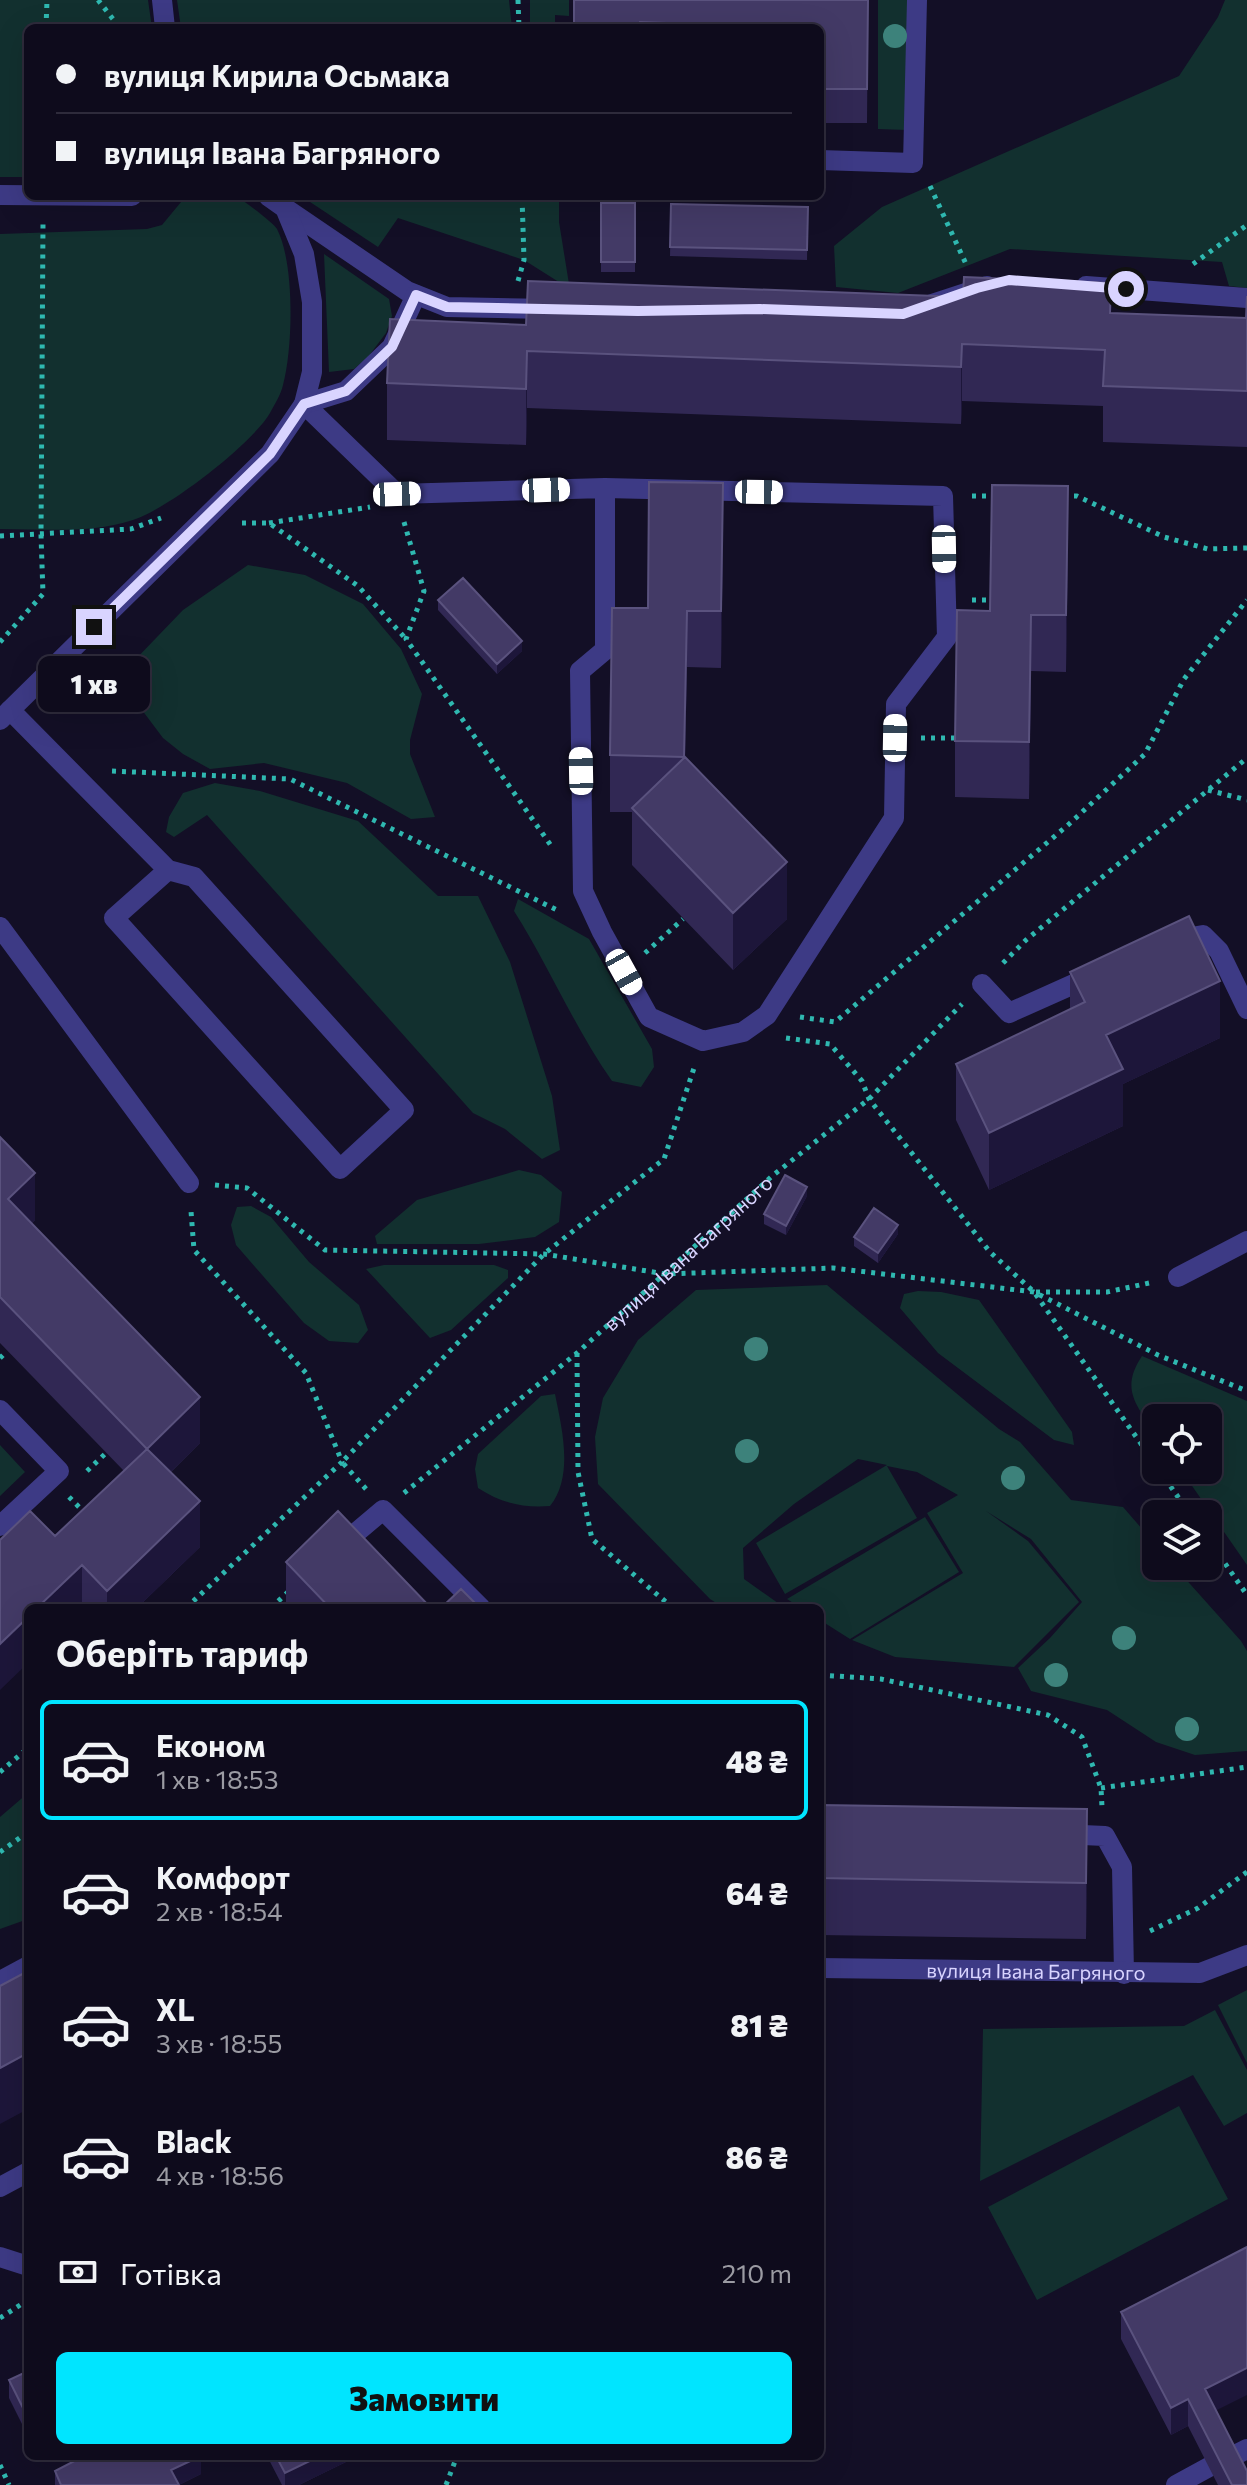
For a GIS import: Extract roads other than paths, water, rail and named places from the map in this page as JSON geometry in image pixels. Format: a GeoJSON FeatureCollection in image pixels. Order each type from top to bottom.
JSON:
{"type":"FeatureCollection","features":[{"type":"Feature","properties":{"kind":"street"},"geometry":{"type":"LineString","coordinates":[[162,0],[165,24]]}},
{"type":"Feature","properties":{"kind":"street"},"geometry":{"type":"LineString","coordinates":[[824,160],[913,163],[917,0]]}},
{"type":"Feature","properties":{"kind":"street"},"geometry":{"type":"LineString","coordinates":[[0,195],[24,196]]}},
{"type":"Feature","properties":{"kind":"street"},"geometry":{"type":"LineString","coordinates":[[276,202],[407,291],[447,307],[566,310]]}},
{"type":"Feature","properties":{"kind":"street"},"geometry":{"type":"LineString","coordinates":[[168,870],[114,918],[340,1169],[404,1110],[194,877],[168,870],[67,769],[5,715],[270,454],[304,404],[312,372],[312,302],[304,254],[276,202]]}},
{"type":"Feature","properties":{"kind":"street"},"geometry":{"type":"LineString","coordinates":[[903,314],[1009,280]]}},
{"type":"Feature","properties":{"kind":"street"},"geometry":{"type":"LineString","coordinates":[[1072,285],[1247,298]]}},
{"type":"Feature","properties":{"kind":"street"},"geometry":{"type":"LineString","coordinates":[[304,404],[346,391],[392,347],[416,295]]}},
{"type":"Feature","properties":{"kind":"street"},"geometry":{"type":"LineString","coordinates":[[304,404],[397,494],[605,488],[943,496],[947,637],[896,704],[894,818],[768,1013],[743,1032],[703,1041],[649,1017],[583,891],[580,671],[605,650],[605,488]]}},
{"type":"Feature","properties":{"kind":"street"},"geometry":{"type":"LineString","coordinates":[[0,927],[189,1183]]}},
{"type":"Feature","properties":{"kind":"street"},"geometry":{"type":"LineString","coordinates":[[1151,950],[1180,937],[1203,935],[1219,951],[1247,1009]]}},
{"type":"Feature","properties":{"kind":"street"},"geometry":{"type":"LineString","coordinates":[[982,984],[1009,1013],[1109,969]]}},
{"type":"Feature","properties":{"kind":"street"},"geometry":{"type":"LineString","coordinates":[[1178,1277],[1247,1241]]}},
{"type":"Feature","properties":{"kind":"street"},"geometry":{"type":"LineString","coordinates":[[0,1410],[59,1471],[0,1526]]}},
{"type":"Feature","properties":{"kind":"street"},"geometry":{"type":"LineString","coordinates":[[310,1571],[383,1510],[477,1604]]}},
{"type":"Feature","properties":{"kind":"street"},"geometry":{"type":"LineString","coordinates":[[1045,1834],[1105,1836],[1122,1867],[1124,1974]]}},
{"type":"Feature","properties":{"kind":"street","name":"вулиця Івана Багряного"},"geometry":{"type":"LineString","coordinates":[[824,1968],[1200,1973],[1247,1955]]}},
{"type":"Feature","properties":{"kind":"street"},"geometry":{"type":"LineString","coordinates":[[0,1981],[24,1968]]}},
{"type":"Feature","properties":{"kind":"street"},"geometry":{"type":"LineString","coordinates":[[0,2187],[24,2174]]}},
{"type":"Feature","properties":{"kind":"street"},"geometry":{"type":"LineString","coordinates":[[0,2257],[24,2265]]}},
{"type":"Feature","properties":{"kind":"street"},"geometry":{"type":"LineString","coordinates":[[1176,2485],[1247,2449]]}}]}
